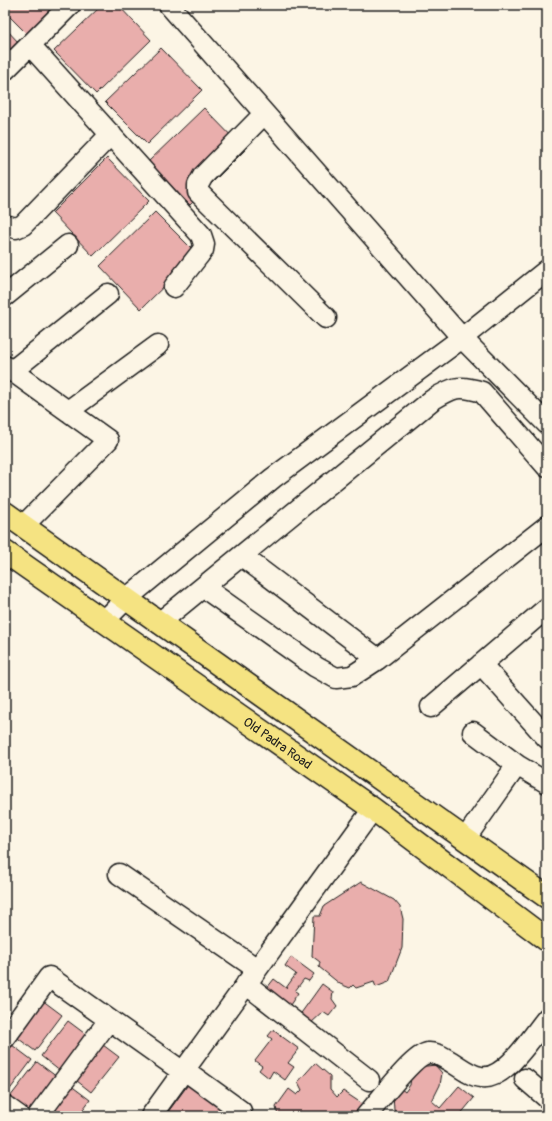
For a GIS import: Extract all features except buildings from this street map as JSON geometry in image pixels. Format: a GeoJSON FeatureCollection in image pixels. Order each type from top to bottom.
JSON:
{"type":"FeatureCollection","features":[{"type":"Feature","properties":{"kind":"main road"},"geometry":{"type":"LineString","coordinates":[[5,513],[547,897]]}},
{"type":"Feature","properties":{"kind":"main road","name":"Old Padra Road"},"geometry":{"type":"LineString","coordinates":[[5,552],[373,809],[547,940]]}},
{"type":"Feature","properties":{"kind":"street"},"geometry":{"type":"LineString","coordinates":[[5,70],[70,5]]}},
{"type":"Feature","properties":{"kind":"street"},"geometry":{"type":"LineString","coordinates":[[168,5],[462,338],[547,424]]}},
{"type":"Feature","properties":{"kind":"street"},"geometry":{"type":"LineString","coordinates":[[30,45],[201,235],[204,244],[203,250],[174,287]]}},
{"type":"Feature","properties":{"kind":"street"},"geometry":{"type":"LineString","coordinates":[[264,114],[203,176],[198,185],[198,192],[326,318]]}},
{"type":"Feature","properties":{"kind":"street"},"geometry":{"type":"LineString","coordinates":[[5,225],[16,228],[23,225],[111,134]]}},
{"type":"Feature","properties":{"kind":"street"},"geometry":{"type":"LineString","coordinates":[[5,296],[68,245]]}},
{"type":"Feature","properties":{"kind":"street"},"geometry":{"type":"LineString","coordinates":[[104,621],[126,599],[273,478],[462,338],[547,270]]}},
{"type":"Feature","properties":{"kind":"street"},"geometry":{"type":"LineString","coordinates":[[23,526],[108,440],[9,369],[108,294]]}},
{"type":"Feature","properties":{"kind":"street"},"geometry":{"type":"LineString","coordinates":[[68,411],[158,346]]}},
{"type":"Feature","properties":{"kind":"street"},"geometry":{"type":"LineString","coordinates":[[159,623],[432,400],[451,389],[467,387],[482,392],[547,467]]}},
{"type":"Feature","properties":{"kind":"street"},"geometry":{"type":"LineString","coordinates":[[203,587],[316,666],[336,678],[352,676],[378,659],[547,526]]}},
{"type":"Feature","properties":{"kind":"street"},"geometry":{"type":"LineString","coordinates":[[242,556],[378,659]]}},
{"type":"Feature","properties":{"kind":"street"},"geometry":{"type":"LineString","coordinates":[[431,707],[547,608]]}},
{"type":"Feature","properties":{"kind":"street"},"geometry":{"type":"LineString","coordinates":[[481,664],[547,738]]}},
{"type":"Feature","properties":{"kind":"street"},"geometry":{"type":"LineString","coordinates":[[473,732],[517,765],[547,783]]}},
{"type":"Feature","properties":{"kind":"street"},"geometry":{"type":"LineString","coordinates":[[465,839],[517,765]]}},
{"type":"Feature","properties":{"kind":"street"},"geometry":{"type":"LineString","coordinates":[[151,1116],[373,809]]}},
{"type":"Feature","properties":{"kind":"street"},"geometry":{"type":"LineString","coordinates":[[119,874],[252,977],[369,1080]]}},
{"type":"Feature","properties":{"kind":"street"},"geometry":{"type":"LineString","coordinates":[[5,1038],[49,977],[183,1072],[190,1074],[241,1111]]}},
{"type":"Feature","properties":{"kind":"street"},"geometry":{"type":"LineString","coordinates":[[366,1116],[408,1068],[421,1056],[428,1053],[437,1054],[472,1075],[488,1077],[502,1071],[514,1060],[547,1018]]}},
{"type":"Feature","properties":{"kind":"street"},"geometry":{"type":"LineString","coordinates":[[38,1116],[109,1020]]}},
{"type":"Feature","properties":{"kind":"street"},"geometry":{"type":"LineString","coordinates":[[524,1079],[547,1098]]}},
{"type":"Feature","properties":{"kind":"street"},"geometry":{"type":"LineString","coordinates":[[5,1106],[19,1116]]}}]}
